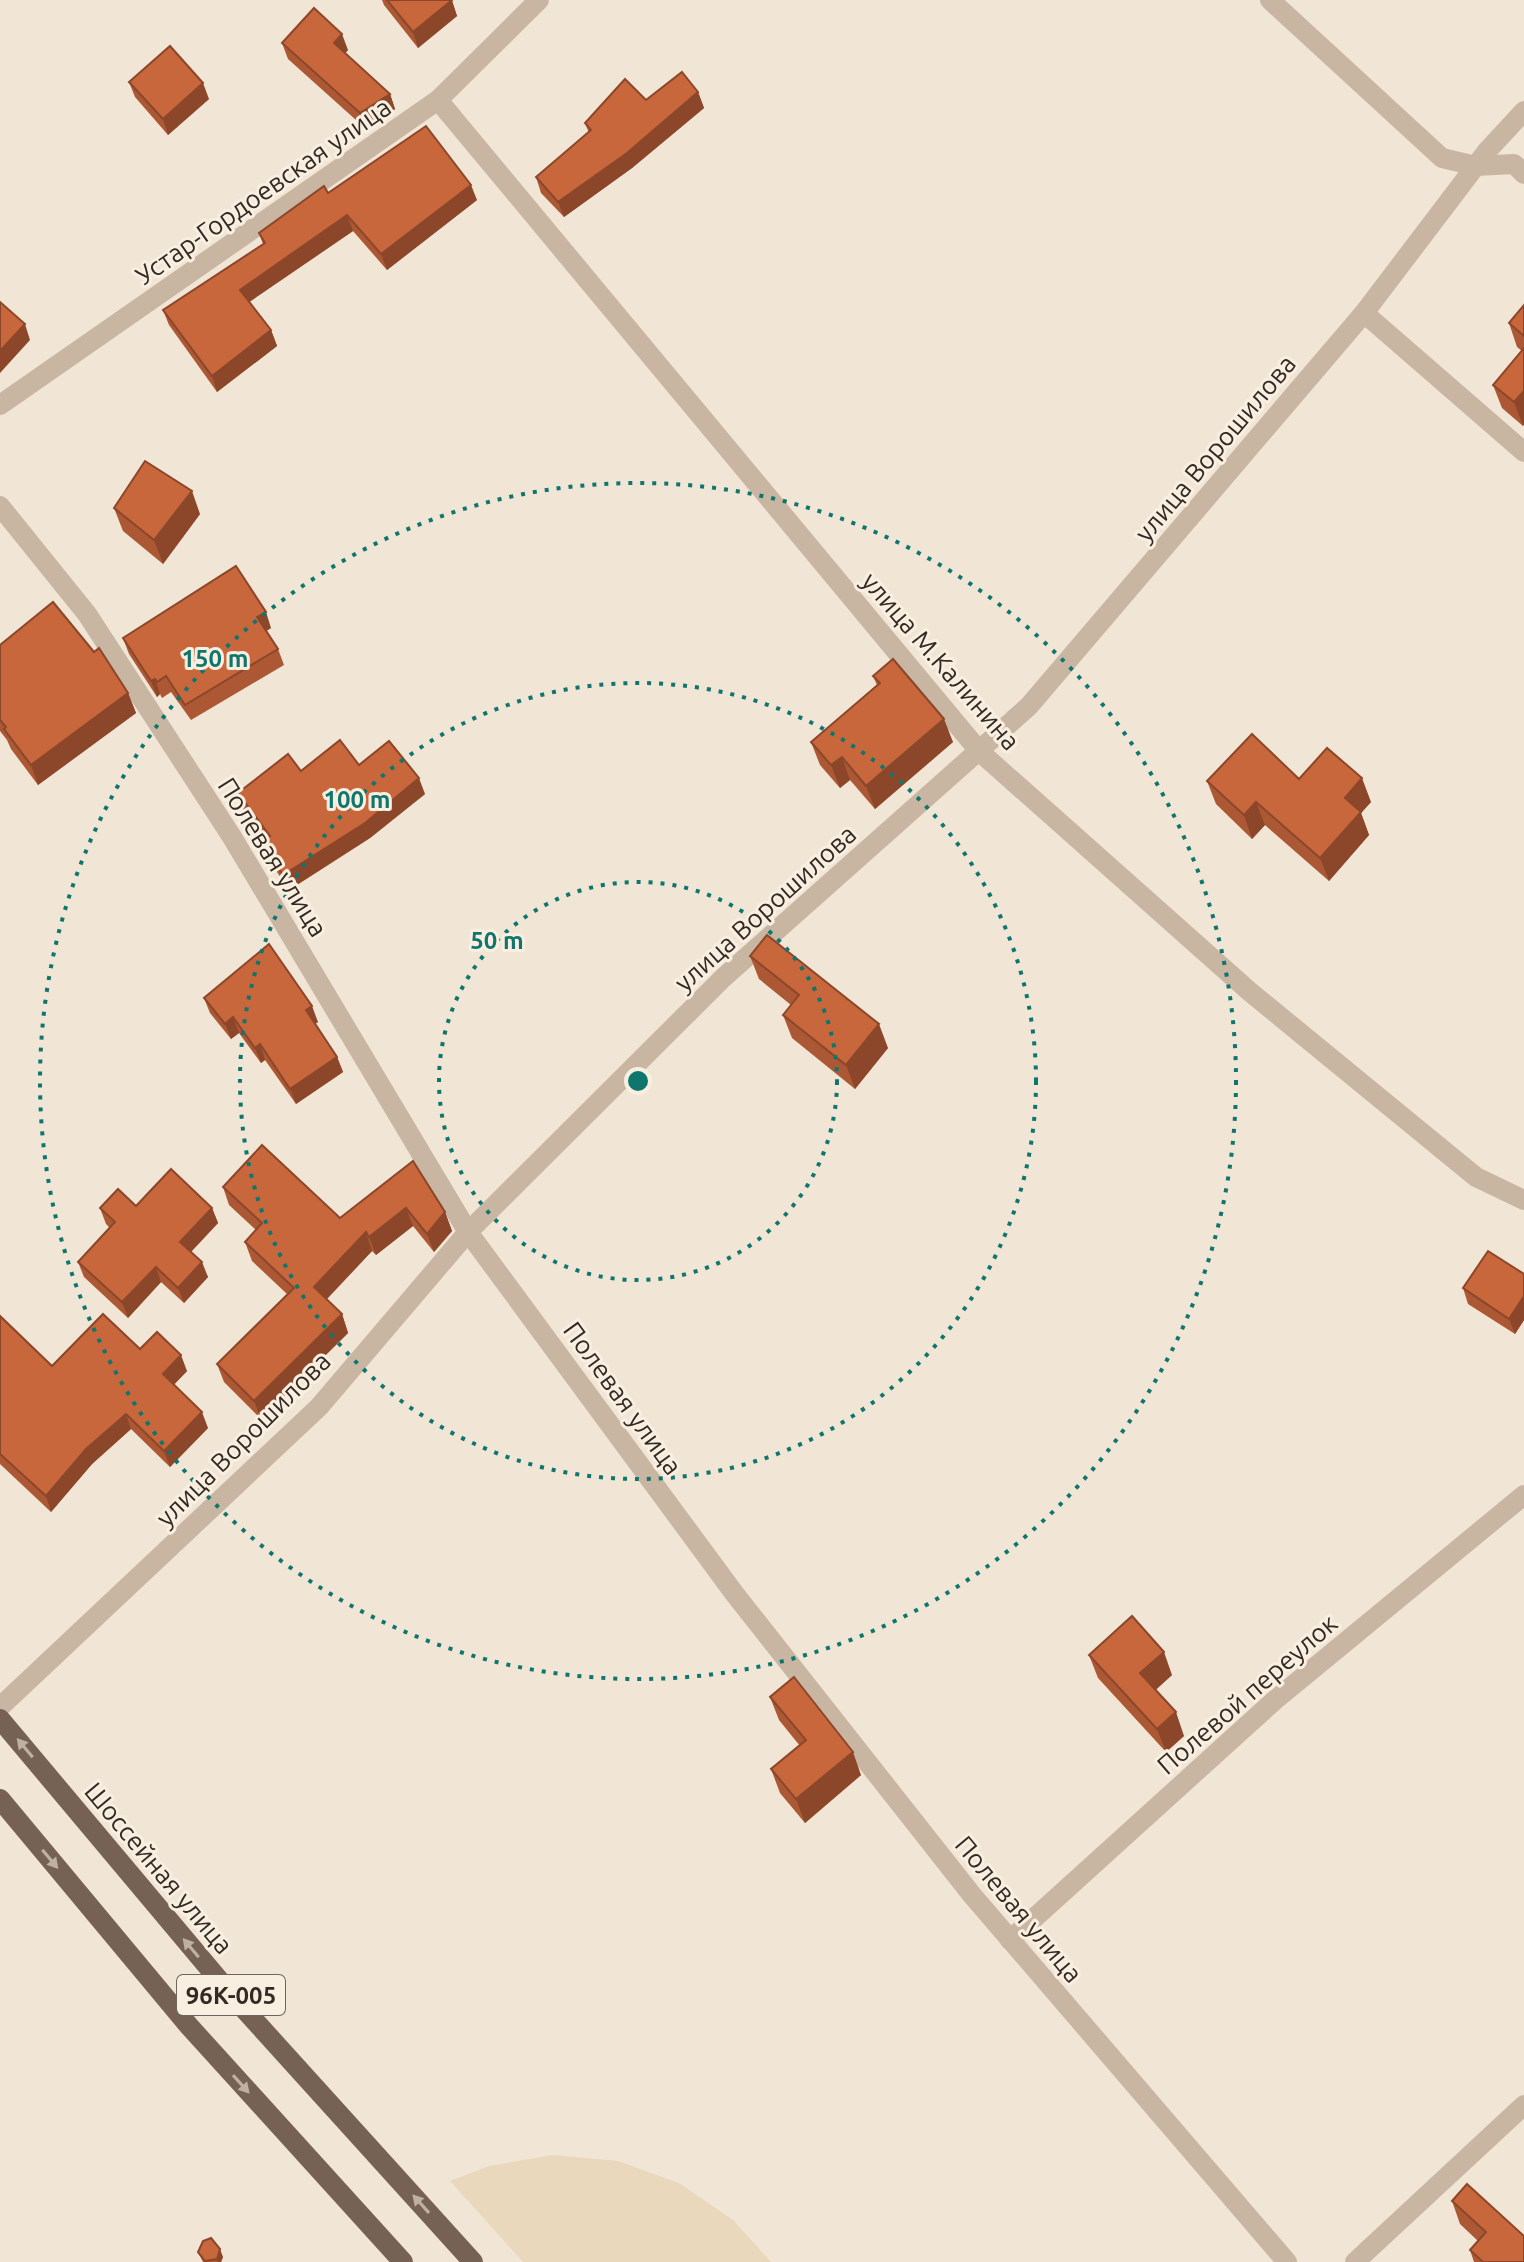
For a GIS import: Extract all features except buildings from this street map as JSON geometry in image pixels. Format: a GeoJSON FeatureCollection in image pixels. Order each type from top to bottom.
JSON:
{"type":"FeatureCollection","features":[{"type":"Feature","properties":{"kind":"main road","name":"Шоссейная улица"},"geometry":{"type":"LineString","coordinates":[[0,1719],[235,1999],[473,2262]]}},
{"type":"Feature","properties":{"kind":"main road","name":"96К-005"},"geometry":{"type":"LineString","coordinates":[[0,1799],[189,2026],[403,2262]]}},
{"type":"Feature","properties":{"kind":"street"},"geometry":{"type":"LineString","coordinates":[[1270,0],[1442,158],[1467,165],[1514,164],[1524,174]]}},
{"type":"Feature","properties":{"kind":"street","name":"Устар-Гордоевская улица"},"geometry":{"type":"LineString","coordinates":[[0,405],[438,100],[525,4]]}},
{"type":"Feature","properties":{"kind":"street","name":"улица М.Калинина"},"geometry":{"type":"LineString","coordinates":[[438,100],[980,752],[1308,1040],[1476,1177],[1524,1200]]}},
{"type":"Feature","properties":{"kind":"street","name":"улица Ворошилова"},"geometry":{"type":"LineString","coordinates":[[0,1707],[319,1407],[468,1232],[723,978],[1029,706],[1364,313],[1467,165],[1524,111]]}},
{"type":"Feature","properties":{"kind":"street"},"geometry":{"type":"LineString","coordinates":[[1364,313],[1524,452]]}},
{"type":"Feature","properties":{"kind":"street","name":"Полевая улица"},"geometry":{"type":"LineString","coordinates":[[0,506],[87,614],[232,837],[468,1232],[734,1593],[1010,1940],[1287,2262]]}},
{"type":"Feature","properties":{"kind":"street","name":"Полевой переулок"},"geometry":{"type":"LineString","coordinates":[[1010,1940],[1275,1700],[1524,1495]]}},
{"type":"Feature","properties":{"kind":"street"},"geometry":{"type":"LineString","coordinates":[[1355,2262],[1524,2105]]}},
{"type":"Feature","properties":{"kind":"shaded area"},"geometry":{"type":"Polygon","coordinates":[[[553,2155],[618,2161],[679,2183],[733,2220],[771,2262],[523,2262],[450,2181],[489,2166],[553,2155]]]}}]}
